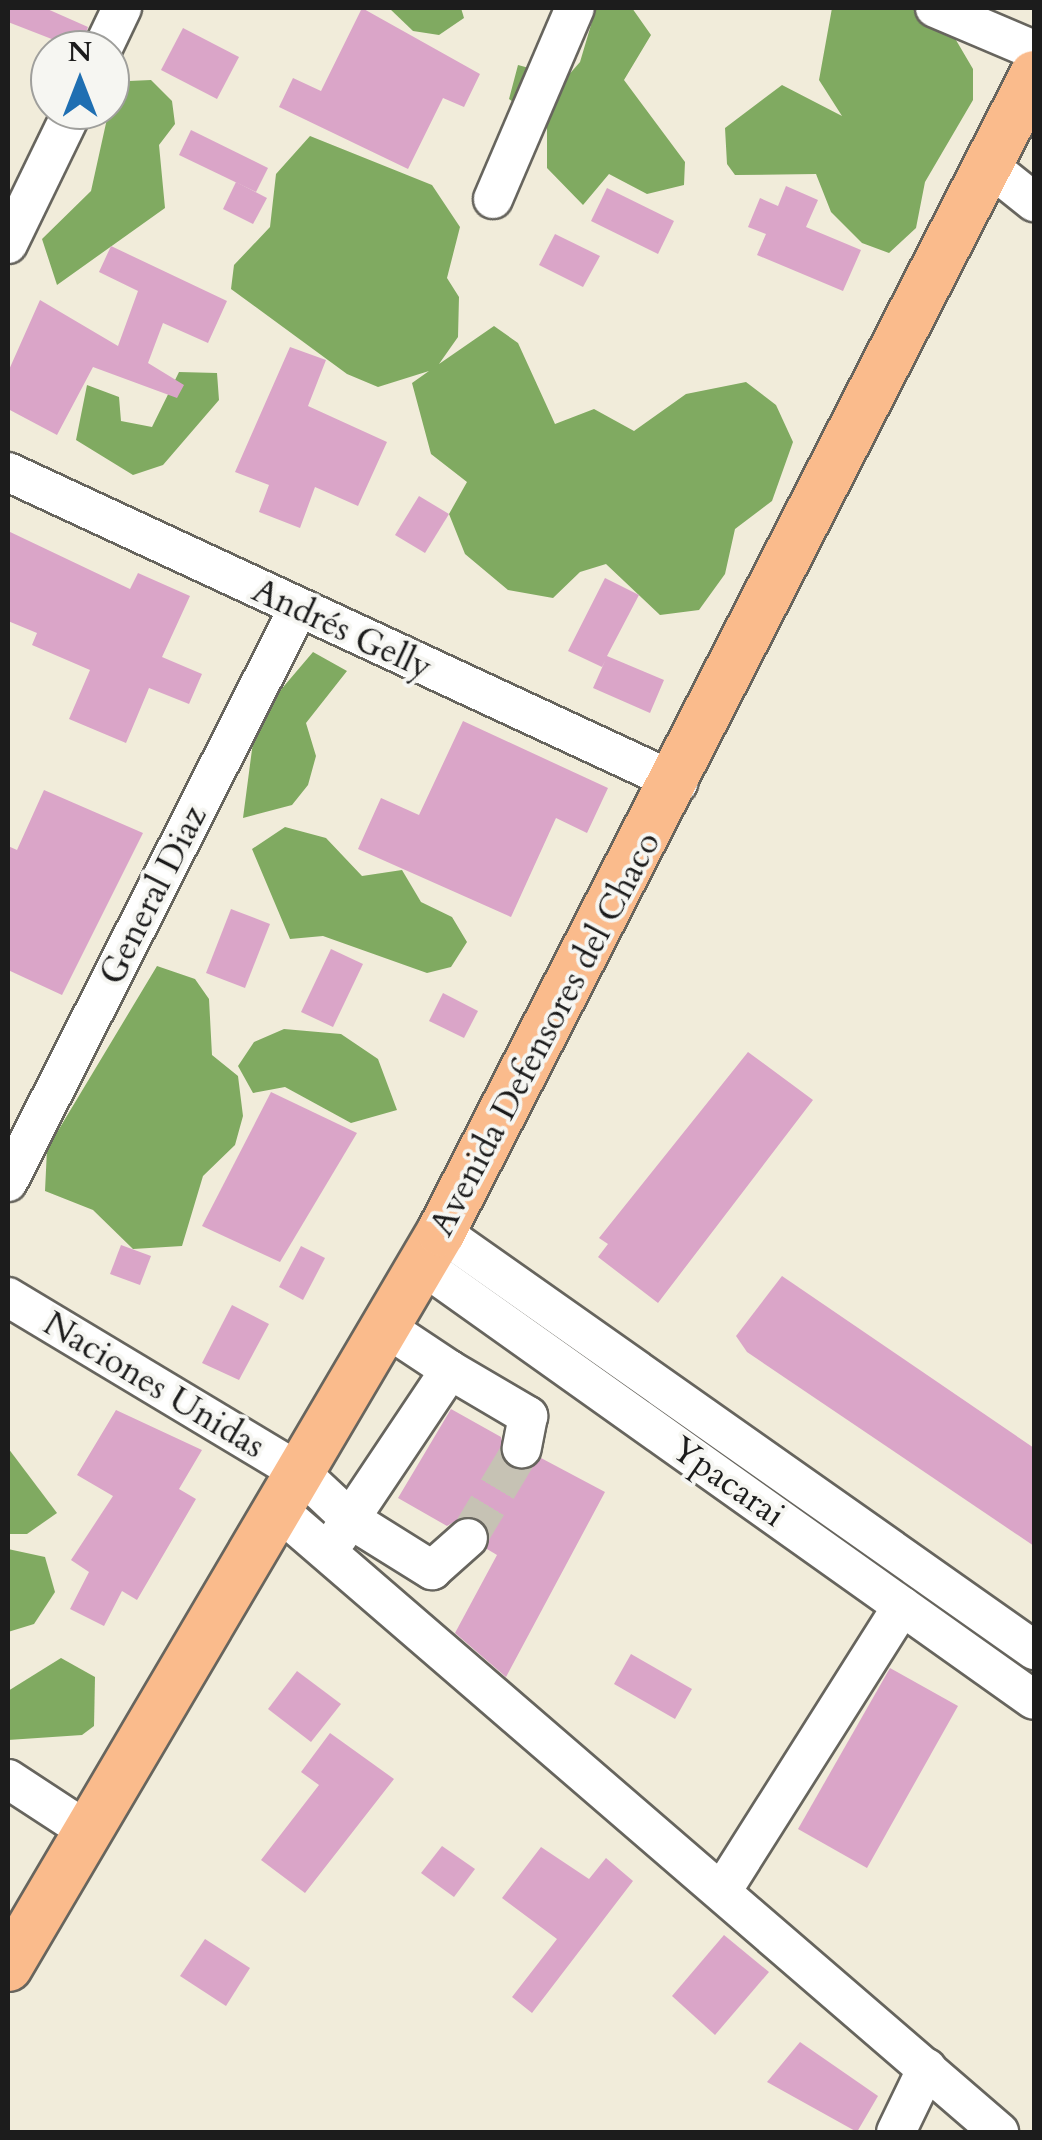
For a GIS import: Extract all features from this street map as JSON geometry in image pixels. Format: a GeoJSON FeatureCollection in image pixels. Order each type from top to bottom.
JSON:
{"type":"FeatureCollection","features":[{"type":"Feature","properties":{"kind":"main road","name":"Avenida Defensores del Chaco"},"geometry":{"type":"LineString","coordinates":[[8,1967],[431,1248],[678,783],[1034,76]]}},
{"type":"Feature","properties":{"kind":"street"},"geometry":{"type":"LineString","coordinates":[[493,199],[575,8]]}},
{"type":"Feature","properties":{"kind":"street"},"geometry":{"type":"LineString","coordinates":[[935,8],[1034,50]]}},
{"type":"Feature","properties":{"kind":"street"},"geometry":{"type":"LineString","coordinates":[[8,244],[62,130]]}},
{"type":"Feature","properties":{"kind":"street"},"geometry":{"type":"LineString","coordinates":[[989,166],[1034,202]]}},
{"type":"Feature","properties":{"kind":"street","name":"Andrés Gelly"},"geometry":{"type":"LineString","coordinates":[[8,472],[678,783]]}},
{"type":"Feature","properties":{"kind":"street","name":"General Diaz"},"geometry":{"type":"LineString","coordinates":[[8,1182],[298,609]]}},
{"type":"Feature","properties":{"kind":"street","name":"Ypacarai"},"geometry":{"type":"LineString","coordinates":[[431,1248],[644,1376],[1034,1650]]}},
{"type":"Feature","properties":{"kind":"street","name":"Ypacarai"},"geometry":{"type":"LineString","coordinates":[[431,1248],[624,1408],[1034,1700]]}},
{"type":"Feature","properties":{"kind":"street","name":"Naciones Unidas"},"geometry":{"type":"LineString","coordinates":[[8,1298],[289,1491]]}},
{"type":"Feature","properties":{"kind":"street"},"geometry":{"type":"LineString","coordinates":[[385,1327],[528,1416],[522,1448]]}},
{"type":"Feature","properties":{"kind":"street"},"geometry":{"type":"LineString","coordinates":[[328,1552],[450,1370]]}},
{"type":"Feature","properties":{"kind":"street"},"geometry":{"type":"LineString","coordinates":[[624,1408],[644,1376]]}},
{"type":"Feature","properties":{"kind":"street"},"geometry":{"type":"LineString","coordinates":[[289,1491],[350,1519],[432,1570],[468,1538]]}},
{"type":"Feature","properties":{"kind":"street"},"geometry":{"type":"LineString","coordinates":[[289,1491],[328,1552],[999,2132]]}},
{"type":"Feature","properties":{"kind":"street"},"geometry":{"type":"LineString","coordinates":[[722,1890],[902,1606]]}},
{"type":"Feature","properties":{"kind":"street"},"geometry":{"type":"LineString","coordinates":[[8,1778],[86,1830]]}},
{"type":"Feature","properties":{"kind":"street"},"geometry":{"type":"LineString","coordinates":[[896,2132],[927,2068]]}},
{"type":"Feature","properties":{"kind":"green space"},"geometry":{"type":"Polygon","coordinates":[[[389,8],[461,8],[464,18],[439,35],[413,31],[389,8]]]}},
{"type":"Feature","properties":{"kind":"green space"},"geometry":{"type":"Polygon","coordinates":[[[596,8],[632,8],[651,35],[624,80],[685,162],[684,185],[647,194],[609,174],[583,205],[547,168],[547,126],[509,99],[518,65],[566,78],[580,62],[596,8]]]}},
{"type":"Feature","properties":{"kind":"green space"},"geometry":{"type":"Polygon","coordinates":[[[832,8],[919,8],[946,23],[973,69],[973,100],[925,182],[916,228],[889,253],[862,243],[831,212],[816,174],[735,175],[727,164],[725,128],[782,85],[842,116],[819,80],[832,8]]]}},
{"type":"Feature","properties":{"kind":"green space"},"geometry":{"type":"Polygon","coordinates":[[[151,80],[172,101],[175,124],[159,145],[165,208],[57,285],[42,239],[91,191],[104,130],[130,130],[130,81],[151,80]]]}},
{"type":"Feature","properties":{"kind":"green space"},"geometry":{"type":"Polygon","coordinates":[[[310,136],[432,185],[460,227],[447,278],[459,297],[458,337],[439,364],[494,326],[518,343],[555,424],[594,409],[634,431],[686,394],[746,382],[776,405],[793,442],[772,501],[735,529],[725,574],[699,610],[660,615],[606,564],[580,572],[553,598],[508,590],[465,554],[449,514],[467,482],[431,454],[412,383],[429,371],[378,387],[347,374],[231,289],[234,265],[270,227],[276,174],[310,136]]]}},
{"type":"Feature","properties":{"kind":"green space"},"geometry":{"type":"Polygon","coordinates":[[[179,372],[217,373],[219,400],[163,465],[133,475],[76,440],[87,385],[119,397],[121,421],[152,427],[179,372]]]}},
{"type":"Feature","properties":{"kind":"green space"},"geometry":{"type":"Polygon","coordinates":[[[313,652],[347,671],[306,723],[316,756],[308,785],[292,805],[243,818],[256,719],[313,652]]]}},
{"type":"Feature","properties":{"kind":"green space"},"geometry":{"type":"Polygon","coordinates":[[[285,827],[326,838],[362,876],[402,870],[421,902],[452,917],[467,942],[451,967],[427,973],[323,936],[290,939],[252,849],[285,827]]]}},
{"type":"Feature","properties":{"kind":"green space"},"geometry":{"type":"Polygon","coordinates":[[[157,966],[195,979],[209,999],[212,1055],[238,1076],[243,1116],[235,1145],[203,1176],[182,1246],[133,1249],[93,1210],[45,1191],[47,1149],[157,966]]]}},
{"type":"Feature","properties":{"kind":"green space"},"geometry":{"type":"Polygon","coordinates":[[[284,1029],[341,1034],[378,1059],[397,1110],[351,1123],[285,1087],[253,1093],[238,1066],[254,1042],[284,1029]]]}},
{"type":"Feature","properties":{"kind":"green space"},"geometry":{"type":"Polygon","coordinates":[[[652,1407],[989,1641],[987,1644],[652,1407]]]}},
{"type":"Feature","properties":{"kind":"green space"},"geometry":{"type":"Polygon","coordinates":[[[8,1448],[57,1513],[27,1534],[8,1534],[8,1448]]]}},
{"type":"Feature","properties":{"kind":"green space"},"geometry":{"type":"Polygon","coordinates":[[[8,1549],[45,1557],[55,1592],[34,1624],[8,1632],[8,1549]]]}},
{"type":"Feature","properties":{"kind":"green space"},"geometry":{"type":"Polygon","coordinates":[[[61,1658],[95,1677],[94,1726],[82,1735],[8,1740],[8,1691],[61,1658]]]}},
{"type":"Feature","properties":{"kind":"building"},"geometry":{"type":"Polygon","coordinates":[[[8,8],[45,8],[88,27],[30,31],[8,22],[8,8]]]}},
{"type":"Feature","properties":{"kind":"building"},"geometry":{"type":"Polygon","coordinates":[[[362,8],[480,74],[464,107],[443,98],[408,169],[279,107],[293,78],[321,91],[362,8]]]}},
{"type":"Feature","properties":{"kind":"building"},"geometry":{"type":"Polygon","coordinates":[[[183,28],[239,57],[217,99],[161,70],[183,28]]]}},
{"type":"Feature","properties":{"kind":"building"},"geometry":{"type":"Polygon","coordinates":[[[191,130],[268,168],[256,192],[179,155],[191,130]]]}},
{"type":"Feature","properties":{"kind":"building"},"geometry":{"type":"Polygon","coordinates":[[[236,182],[267,198],[253,224],[223,209],[236,182]]]}},
{"type":"Feature","properties":{"kind":"building"},"geometry":{"type":"Polygon","coordinates":[[[786,186],[818,200],[806,227],[861,250],[843,291],[757,255],[766,234],[748,227],[760,198],[778,206],[786,186]]]}},
{"type":"Feature","properties":{"kind":"building"},"geometry":{"type":"Polygon","coordinates":[[[607,188],[674,221],[658,254],[591,221],[607,188]]]}},
{"type":"Feature","properties":{"kind":"building"},"geometry":{"type":"Polygon","coordinates":[[[555,234],[600,256],[583,287],[539,265],[555,234]]]}},
{"type":"Feature","properties":{"kind":"building"},"geometry":{"type":"Polygon","coordinates":[[[111,246],[227,301],[208,343],[163,323],[148,363],[184,385],[177,398],[93,367],[57,435],[8,409],[8,372],[40,300],[118,346],[138,291],[99,272],[111,246]]]}},
{"type":"Feature","properties":{"kind":"building"},"geometry":{"type":"Polygon","coordinates":[[[290,347],[326,360],[308,406],[387,442],[358,506],[315,487],[300,528],[259,512],[269,485],[235,472],[290,347]]]}},
{"type":"Feature","properties":{"kind":"building"},"geometry":{"type":"Polygon","coordinates":[[[419,496],[449,514],[425,553],[395,535],[419,496]]]}},
{"type":"Feature","properties":{"kind":"building"},"geometry":{"type":"Polygon","coordinates":[[[8,531],[130,589],[138,573],[190,596],[162,657],[202,674],[189,704],[149,688],[126,743],[69,719],[90,670],[32,645],[37,633],[8,621],[8,531]]]}},
{"type":"Feature","properties":{"kind":"building"},"geometry":{"type":"Polygon","coordinates":[[[605,578],[639,595],[607,656],[664,680],[650,713],[593,688],[605,661],[602,667],[568,651],[605,578]]]}},
{"type":"Feature","properties":{"kind":"building"},"geometry":{"type":"Polygon","coordinates":[[[463,721],[608,788],[587,833],[556,818],[511,917],[358,849],[381,798],[419,815],[463,721]]]}},
{"type":"Feature","properties":{"kind":"building"},"geometry":{"type":"Polygon","coordinates":[[[44,790],[143,833],[62,995],[8,970],[8,846],[17,850],[44,790]]]}},
{"type":"Feature","properties":{"kind":"building"},"geometry":{"type":"Polygon","coordinates":[[[231,909],[270,924],[245,988],[206,973],[231,909]]]}},
{"type":"Feature","properties":{"kind":"building"},"geometry":{"type":"Polygon","coordinates":[[[331,949],[363,964],[333,1027],[301,1012],[331,949]]]}},
{"type":"Feature","properties":{"kind":"building"},"geometry":{"type":"Polygon","coordinates":[[[443,993],[478,1011],[464,1038],[429,1021],[443,993]]]}},
{"type":"Feature","properties":{"kind":"building"},"geometry":{"type":"Polygon","coordinates":[[[748,1052],[813,1100],[658,1303],[598,1257],[608,1244],[599,1238],[748,1052]]]}},
{"type":"Feature","properties":{"kind":"building"},"geometry":{"type":"Polygon","coordinates":[[[271,1092],[357,1133],[280,1262],[202,1226],[271,1092]]]}},
{"type":"Feature","properties":{"kind":"building"},"geometry":{"type":"Polygon","coordinates":[[[121,1245],[151,1256],[140,1285],[110,1274],[121,1245]]]}},
{"type":"Feature","properties":{"kind":"building"},"geometry":{"type":"Polygon","coordinates":[[[301,1246],[325,1258],[303,1300],[279,1287],[301,1246]]]}},
{"type":"Feature","properties":{"kind":"building"},"geometry":{"type":"Polygon","coordinates":[[[782,1276],[1034,1448],[1034,1546],[747,1352],[736,1336],[782,1276]]]}},
{"type":"Feature","properties":{"kind":"building"},"geometry":{"type":"Polygon","coordinates":[[[232,1305],[269,1324],[239,1380],[202,1363],[232,1305]]]}},
{"type":"Feature","properties":{"kind":"building"},"geometry":{"type":"Polygon","coordinates":[[[451,1409],[501,1437],[508,1466],[528,1469],[541,1458],[605,1492],[506,1677],[455,1633],[497,1555],[487,1549],[485,1524],[464,1516],[447,1526],[398,1498],[451,1409]]]}},
{"type":"Feature","properties":{"kind":"building"},"geometry":{"type":"Polygon","coordinates":[[[116,1410],[202,1450],[179,1489],[196,1499],[137,1600],[122,1591],[104,1626],[70,1609],[89,1572],[71,1560],[113,1496],[77,1475],[116,1410]]]}},
{"type":"Feature","properties":{"kind":"building"},"geometry":{"type":"Polygon","coordinates":[[[631,1654],[692,1689],[675,1719],[614,1684],[631,1654]]]}},
{"type":"Feature","properties":{"kind":"building"},"geometry":{"type":"Polygon","coordinates":[[[890,1668],[958,1706],[867,1868],[798,1829],[890,1668]]]}},
{"type":"Feature","properties":{"kind":"building"},"geometry":{"type":"Polygon","coordinates":[[[297,1671],[341,1704],[311,1742],[268,1709],[297,1671]]]}},
{"type":"Feature","properties":{"kind":"building"},"geometry":{"type":"Polygon","coordinates":[[[330,1733],[394,1779],[305,1893],[261,1860],[319,1785],[301,1772],[330,1733]]]}},
{"type":"Feature","properties":{"kind":"building"},"geometry":{"type":"Polygon","coordinates":[[[442,1846],[475,1869],[454,1897],[421,1873],[442,1846]]]}},
{"type":"Feature","properties":{"kind":"building"},"geometry":{"type":"Polygon","coordinates":[[[541,1847],[589,1879],[606,1858],[633,1881],[532,2013],[512,1997],[557,1939],[502,1898],[541,1847]]]}},
{"type":"Feature","properties":{"kind":"building"},"geometry":{"type":"Polygon","coordinates":[[[724,1935],[769,1972],[715,2035],[672,1996],[724,1935]]]}},
{"type":"Feature","properties":{"kind":"building"},"geometry":{"type":"Polygon","coordinates":[[[205,1939],[250,1968],[226,2006],[180,1976],[205,1939]]]}},
{"type":"Feature","properties":{"kind":"building"},"geometry":{"type":"Polygon","coordinates":[[[800,2042],[878,2096],[857,2132],[767,2082],[800,2042]]]}},
{"type":"Feature","properties":{"kind":"tunnel"},"geometry":{"type":"LineString","coordinates":[[468,1538],[522,1448]]}}]}
